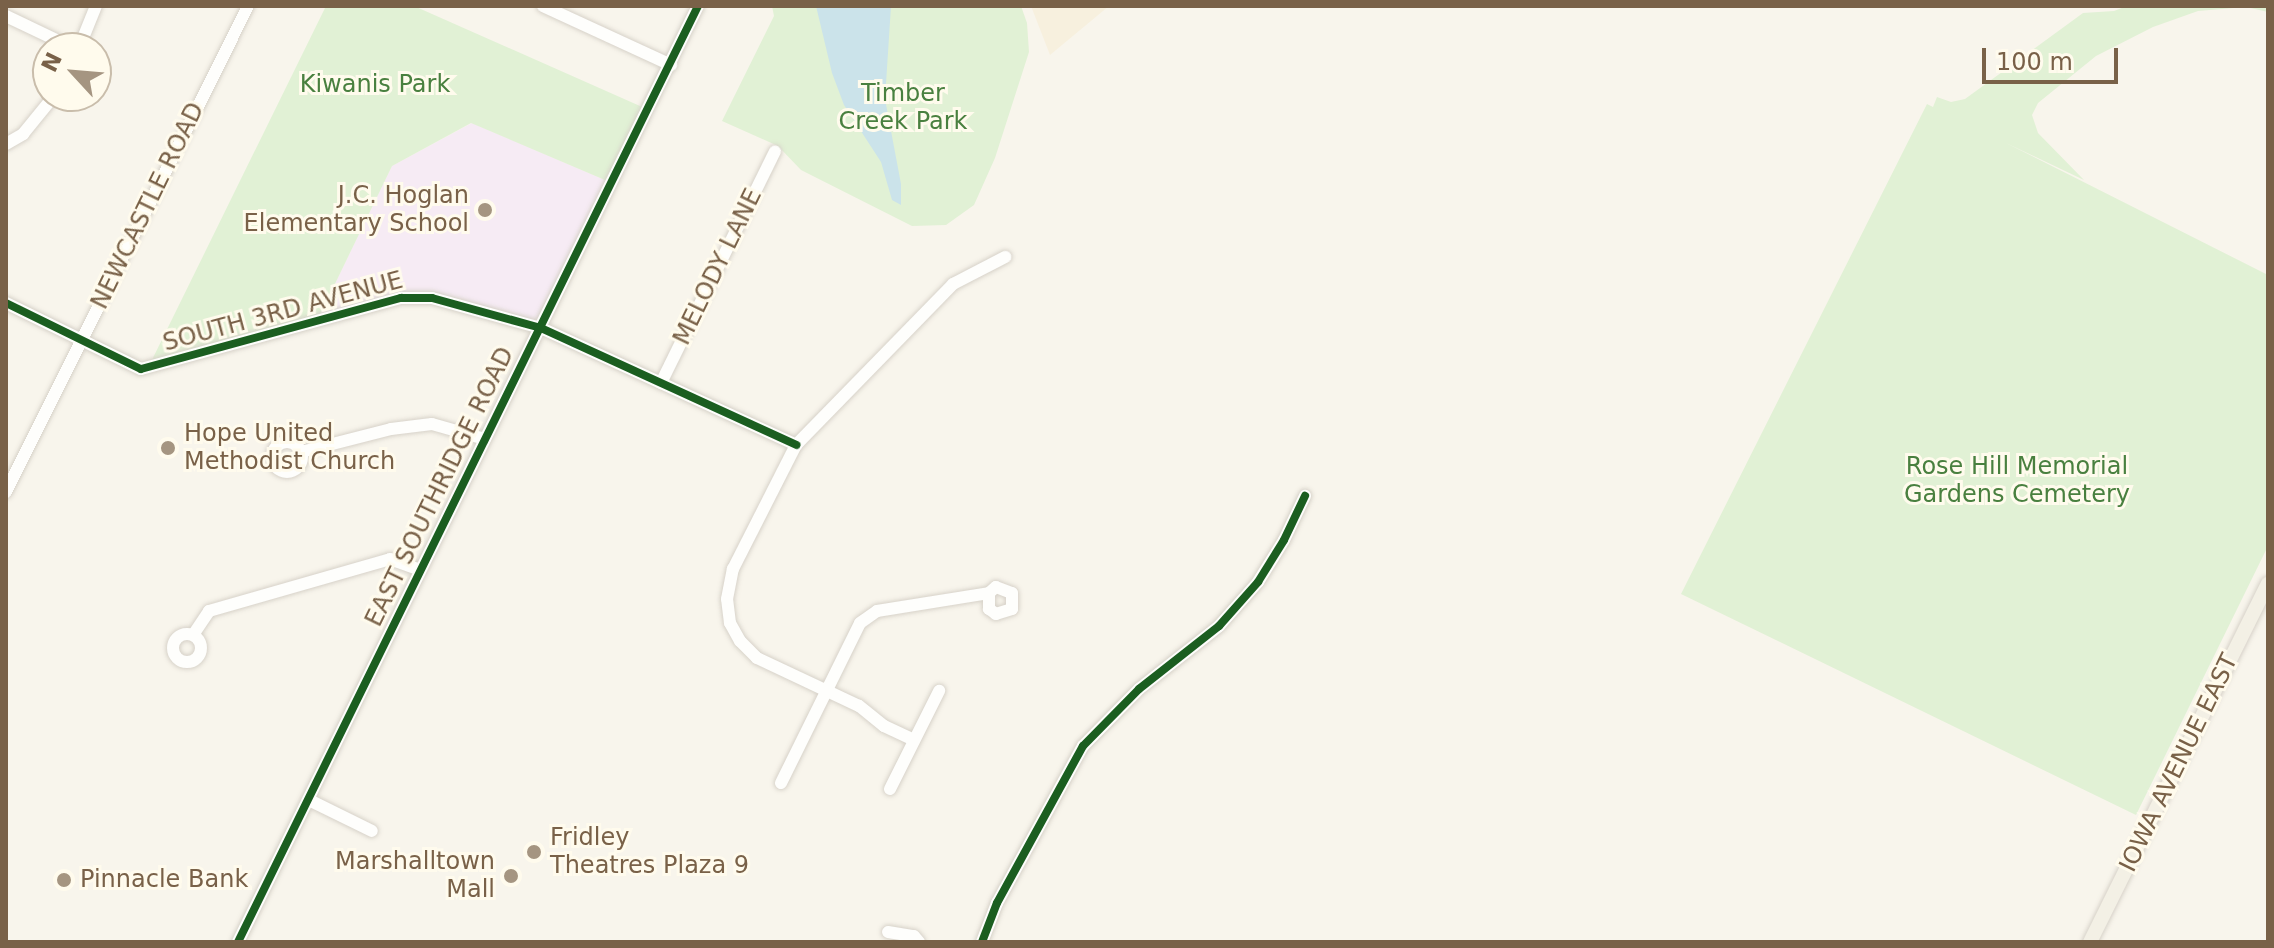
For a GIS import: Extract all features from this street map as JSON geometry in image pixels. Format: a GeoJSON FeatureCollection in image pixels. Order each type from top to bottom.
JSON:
{"type":"FeatureCollection","features":[{"type":"Feature","properties":{"kind":"main road","name":"IOWA AVENUE EAST"},"geometry":{"type":"LineString","coordinates":[[2090,942],[2268,584]]}},
{"type":"Feature","properties":{"kind":"street"},"geometry":{"type":"LineString","coordinates":[[85,32],[96,6]]}},
{"type":"Feature","properties":{"kind":"street","name":"NEWCASTLE ROAD"},"geometry":{"type":"LineString","coordinates":[[6,492],[248,6]]}},
{"type":"Feature","properties":{"kind":"street"},"geometry":{"type":"LineString","coordinates":[[543,6],[671,65]]}},
{"type":"Feature","properties":{"kind":"street","name":"EAST SOUTHRIDGE ROAD"},"geometry":{"type":"LineString","coordinates":[[238,942],[698,6]]}},
{"type":"Feature","properties":{"kind":"street"},"geometry":{"type":"LineString","coordinates":[[6,16],[40,32]]}},
{"type":"Feature","properties":{"kind":"street"},"geometry":{"type":"LineString","coordinates":[[6,144],[23,134],[41,112]]}},
{"type":"Feature","properties":{"kind":"street","name":"MELODY LANE"},"geometry":{"type":"LineString","coordinates":[[661,383],[775,151]]}},
{"type":"Feature","properties":{"kind":"street"},"geometry":{"type":"LineString","coordinates":[[914,740],[884,726],[859,706],[757,658],[740,641],[730,623],[727,599],[733,569],[796,445],[953,284],[1005,257]]}},
{"type":"Feature","properties":{"kind":"street","name":"SOUTH 3RD AVENUE"},"geometry":{"type":"LineString","coordinates":[[6,303],[132,365],[148,368],[413,295],[541,328],[796,445]]}},
{"type":"Feature","properties":{"kind":"street"},"geometry":{"type":"LineString","coordinates":[[301,452],[391,429],[432,424],[485,439]]}},
{"type":"Feature","properties":{"kind":"street"},"geometry":{"type":"LineString","coordinates":[[982,942],[997,903],[1083,746],[1139,689],[1219,626],[1258,582],[1284,540],[1305,496]]}},
{"type":"Feature","properties":{"kind":"street"},"geometry":{"type":"LineString","coordinates":[[193,635],[209,611],[224,606],[390,559],[420,570]]}},
{"type":"Feature","properties":{"kind":"street"},"geometry":{"type":"LineString","coordinates":[[781,783],[860,623],[877,611],[989,593]]}},
{"type":"Feature","properties":{"kind":"street"},"geometry":{"type":"LineString","coordinates":[[890,789],[939,691]]}},
{"type":"Feature","properties":{"kind":"street"},"geometry":{"type":"LineString","coordinates":[[309,800],[372,831]]}},
{"type":"Feature","properties":{"kind":"street"},"geometry":{"type":"LineString","coordinates":[[888,932],[914,936],[919,942]]}},
{"type":"Feature","properties":{"kind":"shaded area"},"geometry":{"type":"Polygon","coordinates":[[[1031,6],[1109,6],[1050,55],[1031,6]]]}},
{"type":"Feature","properties":{"kind":"shaded area","name":"J.C. Hoglan Elementary School"},"geometry":{"type":"Polygon","coordinates":[[[472,123],[612,183],[541,328],[413,295],[317,321],[392,166],[472,123]]]}},
{"type":"Feature","properties":{"kind":"green space","name":"Kiwanis Park"},"geometry":{"type":"Polygon","coordinates":[[[326,6],[414,6],[649,110],[612,183],[471,123],[392,166],[317,321],[148,368],[326,6]]]}},
{"type":"Feature","properties":{"kind":"green space","name":"Timber Creek Park"},"geometry":{"type":"Polygon","coordinates":[[[772,6],[1021,6],[1027,23],[1029,52],[995,158],[974,205],[946,225],[912,226],[801,170],[778,146],[722,121],[774,16],[772,6]]]}},
{"type":"Feature","properties":{"kind":"green space","name":"Rose Hill Memorial Gardens Cemetery"},"geometry":{"type":"Polygon","coordinates":[[[2127,6],[2268,6],[2268,12],[2246,7],[2198,11],[2153,27],[2096,56],[2038,103],[2032,115],[2038,133],[2084,180],[2006,143],[2268,275],[2268,546],[2136,815],[1681,594],[1927,104],[1933,107],[1937,97],[1951,102],[1965,99],[2083,13],[2114,11],[2127,6]]]}},
{"type":"Feature","properties":{"kind":"water"},"geometry":{"type":"Polygon","coordinates":[[[816,6],[891,6],[885,99],[901,184],[901,205],[892,200],[881,162],[844,105],[832,73],[816,6]]]}},
{"type":"Feature","properties":{"kind":"cycle path"},"geometry":{"type":"LineString","coordinates":[[238,942],[698,6]]}},
{"type":"Feature","properties":{"kind":"cycle path"},"geometry":{"type":"LineString","coordinates":[[6,303],[141,369],[401,298],[432,298],[541,328],[796,445]]}},
{"type":"Feature","properties":{"kind":"cycle path"},"geometry":{"type":"LineString","coordinates":[[982,942],[997,903],[1083,746],[1139,689],[1219,626],[1258,582],[1284,540],[1305,496]]}},
{"type":"Feature","properties":{"kind":"place","name":"J.C. Hoglan Elementary School"},"geometry":{"type":"Point","coordinates":[485,210]}},
{"type":"Feature","properties":{"kind":"place","name":"Hope United Methodist Church"},"geometry":{"type":"Point","coordinates":[168,448]}},
{"type":"Feature","properties":{"kind":"place","name":"Fridley Theatres Plaza 9"},"geometry":{"type":"Point","coordinates":[534,852]}},
{"type":"Feature","properties":{"kind":"place","name":"Marshalltown Mall"},"geometry":{"type":"Point","coordinates":[511,876]}},
{"type":"Feature","properties":{"kind":"place","name":"Pinnacle Bank"},"geometry":{"type":"Point","coordinates":[64,880]}}]}
